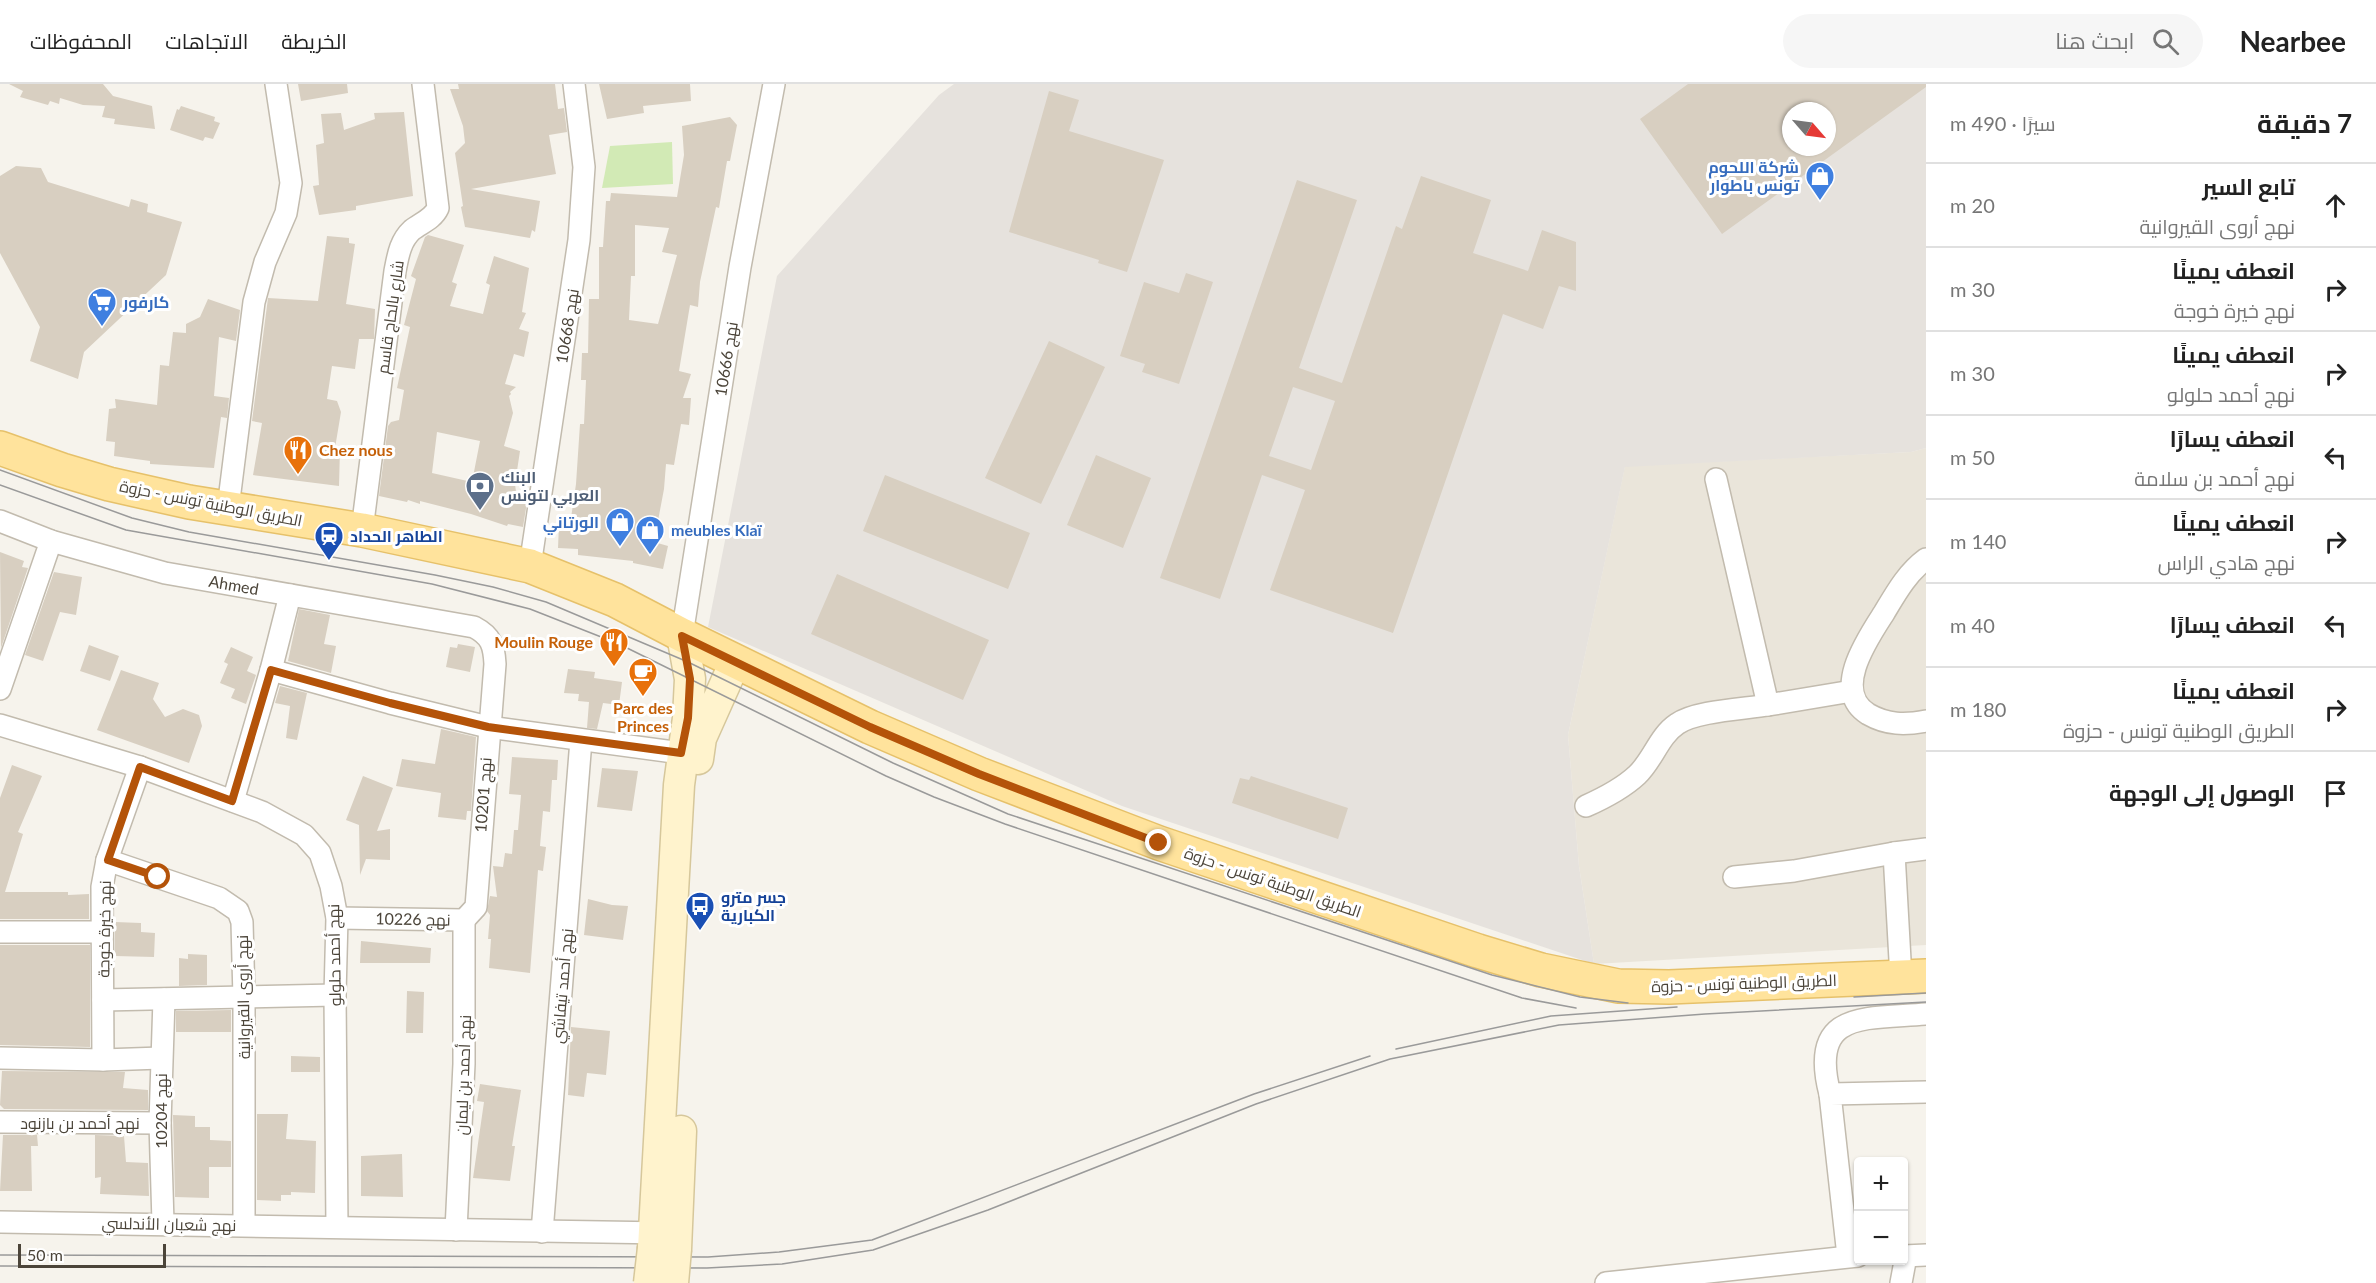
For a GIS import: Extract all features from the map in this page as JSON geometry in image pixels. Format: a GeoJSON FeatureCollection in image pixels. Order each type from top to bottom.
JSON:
{"type":"FeatureCollection","features":[{"type":"Feature","properties":{"kind":"main road","name":"الطريق الوطنية تونس - حزوة"},"geometry":{"type":"LineString","coordinates":[[0,448],[109,484],[189,502],[362,530],[530,566],[615,600],[682,636],[870,727],[989,778],[1159,843],[1478,951],[1541,970],[1618,986],[1669,987],[1913,977]]}},
{"type":"Feature","properties":{"kind":"main road"},"geometry":{"type":"LineString","coordinates":[[673,1283],[665,1241],[681,753],[688,718],[690,679],[682,636]]}},
{"type":"Feature","properties":{"kind":"main road"},"geometry":{"type":"LineString","coordinates":[[649,1283],[665,1241],[698,752],[701,738],[735,662]]}},
{"type":"Feature","properties":{"kind":"street"},"geometry":{"type":"LineString","coordinates":[[228,508],[254,302],[265,262],[290,198],[291,183],[276,84]]}},
{"type":"Feature","properties":{"kind":"street","name":"شارع بالحاج قاسم"},"geometry":{"type":"LineString","coordinates":[[362,530],[395,271],[400,248],[412,230],[435,214],[438,208],[423,84]]}},
{"type":"Feature","properties":{"kind":"street","name":"نهج 10668"},"geometry":{"type":"LineString","coordinates":[[530,566],[579,240],[584,167],[574,84]]}},
{"type":"Feature","properties":{"kind":"street","name":"نهج 10666"},"geometry":{"type":"LineString","coordinates":[[682,636],[740,267],[774,84]]}},
{"type":"Feature","properties":{"kind":"street"},"geometry":{"type":"LineString","coordinates":[[1716,479],[1768,705]]}},
{"type":"Feature","properties":{"kind":"street","name":"Ahmed"},"geometry":{"type":"LineString","coordinates":[[0,521],[51,541],[165,573],[474,627]]}},
{"type":"Feature","properties":{"kind":"street"},"geometry":{"type":"LineString","coordinates":[[0,689],[51,541]]}},
{"type":"Feature","properties":{"kind":"street"},"geometry":{"type":"LineString","coordinates":[[1926,559],[1915,567],[1904,582],[1864,645],[1852,682],[1853,698],[1860,709],[1890,723],[1926,722]]}},
{"type":"Feature","properties":{"kind":"street"},"geometry":{"type":"LineString","coordinates":[[232,801],[271,670],[290,595]]}},
{"type":"Feature","properties":{"kind":"street","name":"نهج 10201"},"geometry":{"type":"LineString","coordinates":[[474,627],[491,639],[495,664],[478,865]]}},
{"type":"Feature","properties":{"kind":"street"},"geometry":{"type":"LineString","coordinates":[[271,670],[488,727],[681,753]]}},
{"type":"Feature","properties":{"kind":"street"},"geometry":{"type":"LineString","coordinates":[[1586,806],[1604,798],[1639,774],[1658,744],[1676,724],[1691,717],[1852,691]]}},
{"type":"Feature","properties":{"kind":"street","name":"نهج أحمد حلولو"},"geometry":{"type":"LineString","coordinates":[[0,725],[140,767],[232,801],[284,823],[304,835],[320,853],[331,886],[337,918],[335,994],[337,1227]]}},
{"type":"Feature","properties":{"kind":"street","name":"نهج أحمد تيفاشي"},"geometry":{"type":"LineString","coordinates":[[542,1232],[581,740]]}},
{"type":"Feature","properties":{"kind":"street","name":"نهج خيرة خوجة"},"geometry":{"type":"LineString","coordinates":[[103,1060],[102,887],[108,860],[140,767]]}},
{"type":"Feature","properties":{"kind":"street"},"geometry":{"type":"LineString","coordinates":[[1734,877],[1794,871],[1926,849]]}},
{"type":"Feature","properties":{"kind":"street"},"geometry":{"type":"LineString","coordinates":[[1894,853],[1913,977]]}},
{"type":"Feature","properties":{"kind":"street","name":"نهج أروى القيروانية"},"geometry":{"type":"LineString","coordinates":[[108,860],[219,898],[238,911],[242,922],[244,998],[244,1225]]}},
{"type":"Feature","properties":{"kind":"street","name":"نهج 10226"},"geometry":{"type":"LineString","coordinates":[[337,918],[464,920],[476,907],[478,865]]}},
{"type":"Feature","properties":{"kind":"street","name":"نهج أحمد بن ليمان"},"geometry":{"type":"LineString","coordinates":[[456,1230],[465,1064],[464,920]]}},
{"type":"Feature","properties":{"kind":"street"},"geometry":{"type":"LineString","coordinates":[[0,932],[102,932]]}},
{"type":"Feature","properties":{"kind":"street"},"geometry":{"type":"LineString","coordinates":[[103,1000],[335,994]]}},
{"type":"Feature","properties":{"kind":"street","name":"نهج 10204"},"geometry":{"type":"LineString","coordinates":[[164,999],[160,1123],[164,1224]]}},
{"type":"Feature","properties":{"kind":"street"},"geometry":{"type":"LineString","coordinates":[[1606,1283],[1853,1256],[1826,1078],[1825,1058],[1829,1041],[1839,1027],[1854,1021],[1926,1014]]}},
{"type":"Feature","properties":{"kind":"street"},"geometry":{"type":"LineString","coordinates":[[0,1058],[103,1060],[161,1058]]}},
{"type":"Feature","properties":{"kind":"street"},"geometry":{"type":"LineString","coordinates":[[1830,1094],[1926,1092]]}},
{"type":"Feature","properties":{"kind":"street","name":"نهج أحمد بن بازنود"},"geometry":{"type":"LineString","coordinates":[[0,1122],[160,1123]]}},
{"type":"Feature","properties":{"kind":"street","name":"نهج شعبان الأندلسي"},"geometry":{"type":"LineString","coordinates":[[0,1222],[542,1232],[665,1241]]}},
{"type":"Feature","properties":{"kind":"street"},"geometry":{"type":"LineString","coordinates":[[1901,1283],[1912,1256]]}},
{"type":"Feature","properties":{"kind":"shaded area"},"geometry":{"type":"Polygon","coordinates":[[[954,84],[1926,84],[1926,448],[1911,452],[1625,467],[1568,735],[1579,866],[1594,964],[1122,806],[708,627],[777,276],[939,95],[954,84]]]}},
{"type":"Feature","properties":{"kind":"shaded area"},"geometry":{"type":"Polygon","coordinates":[[[1926,448],[1926,945],[1594,964],[1579,866],[1568,735],[1625,466],[1911,452],[1926,448]]]}},
{"type":"Feature","properties":{"kind":"green space"},"geometry":{"type":"Polygon","coordinates":[[[672,142],[673,184],[602,188],[610,146],[672,142]]]}},
{"type":"Feature","properties":{"kind":"building"},"geometry":{"type":"Polygon","coordinates":[[[9,84],[103,84],[113,96],[152,106],[155,129],[114,124],[115,119],[102,117],[105,106],[83,105],[60,98],[59,104],[50,101],[48,105],[20,97],[23,91],[9,84]]]}},
{"type":"Feature","properties":{"kind":"building"},"geometry":{"type":"Polygon","coordinates":[[[298,84],[347,84],[348,93],[301,101],[298,84]]]}},
{"type":"Feature","properties":{"kind":"building"},"geometry":{"type":"Polygon","coordinates":[[[458,84],[555,84],[558,109],[564,108],[567,132],[549,135],[556,174],[471,189],[540,201],[535,232],[532,230],[530,238],[465,227],[455,153],[465,143],[463,126],[450,89],[459,89],[458,84]]]}},
{"type":"Feature","properties":{"kind":"building"},"geometry":{"type":"Polygon","coordinates":[[[599,84],[690,84],[691,101],[643,106],[644,113],[607,119],[599,84]]]}},
{"type":"Feature","properties":{"kind":"building"},"geometry":{"type":"Polygon","coordinates":[[[1688,84],[1926,84],[1926,87],[1836,152],[1836,102],[1782,102],[1782,156],[1830,156],[1722,234],[1640,119],[1688,84]]]}},
{"type":"Feature","properties":{"kind":"building"},"geometry":{"type":"Polygon","coordinates":[[[1049,91],[1079,100],[1069,131],[1164,160],[1127,272],[1098,263],[1099,260],[1009,232],[1049,91]]]}},
{"type":"Feature","properties":{"kind":"building"},"geometry":{"type":"Polygon","coordinates":[[[181,106],[215,117],[214,121],[220,123],[213,139],[205,137],[203,141],[170,130],[177,109],[179,110],[181,106]]]}},
{"type":"Feature","properties":{"kind":"building"},"geometry":{"type":"Polygon","coordinates":[[[404,112],[413,196],[356,206],[356,210],[319,215],[313,186],[319,185],[316,145],[324,143],[321,114],[341,113],[344,130],[375,119],[374,113],[404,112]]]}},
{"type":"Feature","properties":{"kind":"building"},"geometry":{"type":"Polygon","coordinates":[[[730,117],[737,125],[730,161],[727,161],[719,208],[716,207],[700,282],[698,307],[690,305],[679,371],[691,374],[683,398],[691,398],[689,425],[681,424],[674,465],[666,464],[664,489],[654,542],[668,546],[663,569],[633,563],[633,561],[578,555],[578,549],[558,548],[559,524],[570,525],[576,484],[580,424],[584,424],[586,380],[581,380],[582,353],[588,353],[589,299],[599,299],[599,247],[603,247],[606,201],[610,201],[611,193],[677,197],[684,155],[682,126],[730,117]],[[635,225],[635,276],[631,276],[629,320],[658,324],[677,255],[662,252],[669,228],[635,225]]]}},
{"type":"Feature","properties":{"kind":"building"},"geometry":{"type":"Polygon","coordinates":[[[16,166],[41,168],[48,182],[129,207],[131,199],[148,204],[147,212],[182,222],[166,275],[84,352],[78,379],[30,361],[40,327],[0,253],[0,176],[16,166]]]}},
{"type":"Feature","properties":{"kind":"building"},"geometry":{"type":"Polygon","coordinates":[[[1421,176],[1491,200],[1473,253],[1528,271],[1542,230],[1576,242],[1576,291],[1559,286],[1543,329],[1503,314],[1393,633],[1270,590],[1305,490],[1262,475],[1220,599],[1160,578],[1297,180],[1357,200],[1299,368],[1342,383],[1396,226],[1402,229],[1421,176]],[[1293,387],[1269,456],[1311,470],[1335,401],[1293,387]]]}},
{"type":"Feature","properties":{"kind":"building"},"geometry":{"type":"Polygon","coordinates":[[[428,235],[464,245],[452,282],[457,284],[450,306],[483,314],[490,285],[486,283],[494,256],[529,268],[522,312],[526,313],[519,329],[529,332],[524,357],[514,354],[505,384],[516,387],[509,396],[513,413],[504,446],[520,451],[515,484],[517,500],[527,502],[523,527],[508,524],[507,526],[420,501],[420,504],[379,496],[388,426],[391,422],[399,420],[404,390],[397,388],[410,327],[404,325],[416,279],[411,276],[425,237],[428,235]],[[437,432],[432,473],[472,482],[480,441],[437,432]]]}},
{"type":"Feature","properties":{"kind":"building"},"geometry":{"type":"Polygon","coordinates":[[[327,236],[349,238],[349,243],[355,244],[346,304],[375,309],[374,339],[359,339],[355,369],[332,366],[327,399],[337,401],[341,412],[335,448],[340,448],[339,486],[253,475],[262,423],[252,421],[268,298],[318,301],[327,236]]]}},
{"type":"Feature","properties":{"kind":"building"},"geometry":{"type":"Polygon","coordinates":[[[1186,273],[1213,282],[1179,384],[1142,372],[1145,364],[1120,356],[1144,282],[1179,293],[1186,273]]]}},
{"type":"Feature","properties":{"kind":"building"},"geometry":{"type":"Polygon","coordinates":[[[208,299],[240,310],[236,341],[219,337],[214,396],[229,398],[227,418],[221,417],[214,468],[150,464],[150,461],[114,456],[115,442],[106,441],[109,409],[116,408],[115,399],[157,405],[160,365],[169,366],[173,332],[186,333],[186,324],[200,317],[208,299]]]}},
{"type":"Feature","properties":{"kind":"building"},"geometry":{"type":"Polygon","coordinates":[[[1049,341],[1105,367],[1041,504],[985,478],[1049,341]]]}},
{"type":"Feature","properties":{"kind":"building"},"geometry":{"type":"Polygon","coordinates":[[[1096,455],[1151,478],[1123,548],[1067,525],[1096,455]]]}},
{"type":"Feature","properties":{"kind":"building"},"geometry":{"type":"Polygon","coordinates":[[[885,475],[1030,533],[1008,589],[863,531],[885,475]]]}},
{"type":"Feature","properties":{"kind":"building"},"geometry":{"type":"Polygon","coordinates":[[[0,552],[24,561],[22,567],[28,568],[1,648],[0,552]]]}},
{"type":"Feature","properties":{"kind":"building"},"geometry":{"type":"Polygon","coordinates":[[[54,572],[82,577],[76,615],[60,612],[43,661],[25,655],[54,572]]]}},
{"type":"Feature","properties":{"kind":"building"},"geometry":{"type":"Polygon","coordinates":[[[837,574],[989,640],[963,700],[811,634],[837,574]]]}},
{"type":"Feature","properties":{"kind":"building"},"geometry":{"type":"Polygon","coordinates":[[[299,609],[330,615],[324,644],[336,646],[331,673],[288,661],[299,609]]]}},
{"type":"Feature","properties":{"kind":"building"},"geometry":{"type":"Polygon","coordinates":[[[458,644],[475,647],[470,672],[446,667],[450,647],[457,648],[458,644]]]}},
{"type":"Feature","properties":{"kind":"building"},"geometry":{"type":"Polygon","coordinates":[[[89,645],[119,656],[110,681],[80,671],[89,645]]]}},
{"type":"Feature","properties":{"kind":"building"},"geometry":{"type":"Polygon","coordinates":[[[231,647],[253,657],[247,671],[256,675],[246,704],[231,698],[235,689],[220,683],[228,664],[224,662],[231,647]]]}},
{"type":"Feature","properties":{"kind":"building"},"geometry":{"type":"Polygon","coordinates":[[[568,669],[595,672],[594,678],[622,682],[619,705],[603,703],[597,729],[587,728],[589,702],[578,701],[579,694],[564,693],[568,669]]]}},
{"type":"Feature","properties":{"kind":"building"},"geometry":{"type":"Polygon","coordinates":[[[121,670],[159,683],[153,699],[165,717],[183,709],[199,715],[202,726],[189,763],[97,730],[121,670]]]}},
{"type":"Feature","properties":{"kind":"building"},"geometry":{"type":"Polygon","coordinates":[[[280,686],[307,693],[297,740],[286,738],[290,706],[275,703],[280,686]]]}},
{"type":"Feature","properties":{"kind":"building"},"geometry":{"type":"Polygon","coordinates":[[[441,729],[476,737],[471,811],[467,811],[466,820],[438,817],[441,793],[396,786],[402,759],[435,764],[441,729]]]}},
{"type":"Feature","properties":{"kind":"building"},"geometry":{"type":"Polygon","coordinates":[[[512,757],[558,760],[557,780],[552,780],[550,812],[543,811],[540,846],[546,847],[543,871],[538,870],[530,973],[489,968],[491,939],[488,939],[490,915],[487,911],[490,896],[497,897],[493,866],[503,867],[505,853],[512,854],[514,830],[518,830],[521,795],[509,794],[512,757]]]}},
{"type":"Feature","properties":{"kind":"building"},"geometry":{"type":"Polygon","coordinates":[[[12,765],[42,776],[18,832],[23,834],[5,892],[89,894],[89,919],[0,919],[0,798],[12,765]]]}},
{"type":"Feature","properties":{"kind":"building"},"geometry":{"type":"Polygon","coordinates":[[[602,768],[638,771],[632,811],[597,807],[602,768]]]}},
{"type":"Feature","properties":{"kind":"building"},"geometry":{"type":"Polygon","coordinates":[[[363,776],[393,788],[377,831],[390,829],[390,860],[366,859],[360,875],[359,825],[346,820],[363,776]]]}},
{"type":"Feature","properties":{"kind":"building"},"geometry":{"type":"Polygon","coordinates":[[[1251,776],[1348,808],[1338,839],[1232,803],[1240,778],[1249,780],[1251,776]]]}},
{"type":"Feature","properties":{"kind":"building"},"geometry":{"type":"Polygon","coordinates":[[[588,899],[628,906],[623,940],[584,935],[588,899]]]}},
{"type":"Feature","properties":{"kind":"building"},"geometry":{"type":"Polygon","coordinates":[[[115,922],[141,923],[141,932],[155,933],[154,957],[115,956],[115,922]]]}},
{"type":"Feature","properties":{"kind":"building"},"geometry":{"type":"Polygon","coordinates":[[[361,941],[431,948],[430,963],[360,963],[361,941]]]}},
{"type":"Feature","properties":{"kind":"building"},"geometry":{"type":"Polygon","coordinates":[[[0,945],[90,945],[90,1047],[0,1045],[0,945]]]}},
{"type":"Feature","properties":{"kind":"building"},"geometry":{"type":"Polygon","coordinates":[[[188,954],[207,955],[207,985],[179,986],[179,958],[188,959],[188,954]]]}},
{"type":"Feature","properties":{"kind":"building"},"geometry":{"type":"Polygon","coordinates":[[[407,991],[424,992],[423,1033],[406,1033],[407,991]]]}},
{"type":"Feature","properties":{"kind":"building"},"geometry":{"type":"Polygon","coordinates":[[[231,1010],[231,1032],[176,1032],[176,1011],[231,1010]]]}},
{"type":"Feature","properties":{"kind":"building"},"geometry":{"type":"Polygon","coordinates":[[[571,1027],[610,1031],[606,1075],[587,1073],[584,1097],[568,1095],[571,1027]]]}},
{"type":"Feature","properties":{"kind":"building"},"geometry":{"type":"Polygon","coordinates":[[[291,1056],[320,1057],[320,1072],[291,1072],[291,1056]]]}},
{"type":"Feature","properties":{"kind":"building"},"geometry":{"type":"Polygon","coordinates":[[[2,1071],[125,1072],[123,1088],[148,1090],[148,1110],[4,1109],[0,1105],[2,1071]]]}},
{"type":"Feature","properties":{"kind":"building"},"geometry":{"type":"Polygon","coordinates":[[[480,1084],[521,1090],[512,1146],[515,1146],[510,1181],[473,1178],[484,1102],[477,1101],[480,1084]]]}},
{"type":"Feature","properties":{"kind":"building"},"geometry":{"type":"Polygon","coordinates":[[[257,1114],[288,1114],[286,1139],[316,1141],[315,1193],[291,1192],[291,1195],[281,1195],[281,1201],[257,1200],[257,1114]]]}},
{"type":"Feature","properties":{"kind":"building"},"geometry":{"type":"Polygon","coordinates":[[[173,1115],[195,1116],[195,1127],[210,1127],[210,1140],[231,1141],[231,1167],[209,1167],[209,1198],[175,1197],[173,1115]]]}},
{"type":"Feature","properties":{"kind":"building"},"geometry":{"type":"Polygon","coordinates":[[[3,1135],[37,1135],[38,1146],[31,1146],[32,1191],[0,1191],[3,1135]]]}},
{"type":"Feature","properties":{"kind":"building"},"geometry":{"type":"Polygon","coordinates":[[[95,1135],[124,1136],[126,1162],[148,1163],[149,1196],[100,1194],[101,1177],[95,1178],[95,1135]]]}},
{"type":"Feature","properties":{"kind":"building"},"geometry":{"type":"Polygon","coordinates":[[[402,1154],[403,1197],[361,1196],[361,1156],[402,1154]]]}},
{"type":"Feature","properties":{"kind":"tram line"},"geometry":{"type":"LineString","coordinates":[[0,470],[132,518],[189,532],[435,575],[493,587],[546,602],[688,662],[893,763],[1008,814],[1492,975],[1580,997],[1628,1003]]}},
{"type":"Feature","properties":{"kind":"tram line"},"geometry":{"type":"LineString","coordinates":[[0,485],[126,530],[432,584],[530,609],[619,644],[886,776],[934,797],[1005,824],[1522,998],[1576,1008]]}},
{"type":"Feature","properties":{"kind":"tram line"},"geometry":{"type":"LineString","coordinates":[[1854,997],[1926,993]]}},
{"type":"Feature","properties":{"kind":"tram line"},"geometry":{"type":"LineString","coordinates":[[0,1266],[707,1268],[782,1264],[873,1250],[988,1210],[1256,1104],[1390,1059],[1559,1025],[1705,1014],[1926,1002]]}},
{"type":"Feature","properties":{"kind":"tram line"},"geometry":{"type":"LineString","coordinates":[[1396,1049],[1551,1016],[1677,1007]]}},
{"type":"Feature","properties":{"kind":"tram line"},"geometry":{"type":"LineString","coordinates":[[0,1255],[708,1257],[779,1252],[872,1240],[1254,1094],[1370,1056]]}},
{"type":"Feature","properties":{"kind":"place","name":"شركة اللحوم تونس باطوار"},"geometry":{"type":"Point","coordinates":[1820,202]}},
{"type":"Feature","properties":{"kind":"place","name":"كارفور"},"geometry":{"type":"Point","coordinates":[102,328]}},
{"type":"Feature","properties":{"kind":"place","name":"Chez nous"},"geometry":{"type":"Point","coordinates":[298,476]}},
{"type":"Feature","properties":{"kind":"place","name":"البنك العربي لتونس"},"geometry":{"type":"Point","coordinates":[480,512]}},
{"type":"Feature","properties":{"kind":"place","name":"الورتاني"},"geometry":{"type":"Point","coordinates":[620,548]}},
{"type":"Feature","properties":{"kind":"place","name":"meubles Klaï"},"geometry":{"type":"Point","coordinates":[650,556]}},
{"type":"Feature","properties":{"kind":"place","name":"الطاهر الحداد"},"geometry":{"type":"Point","coordinates":[329,562]}},
{"type":"Feature","properties":{"kind":"place","name":"Moulin Rouge"},"geometry":{"type":"Point","coordinates":[614,668]}},
{"type":"Feature","properties":{"kind":"place","name":"Parc des Princes"},"geometry":{"type":"Point","coordinates":[643,698]}},
{"type":"Feature","properties":{"kind":"place","name":"جسر مترو الكبارية"},"geometry":{"type":"Point","coordinates":[700,932]}},
{"type":"Feature","properties":{"kind":"route"},"geometry":{"type":"LineString","coordinates":[[158,877],[108,860],[140,767],[232,801],[271,670],[488,727],[681,753],[688,718],[690,679],[682,636],[870,727],[979,774],[1159,843]]}}]}
